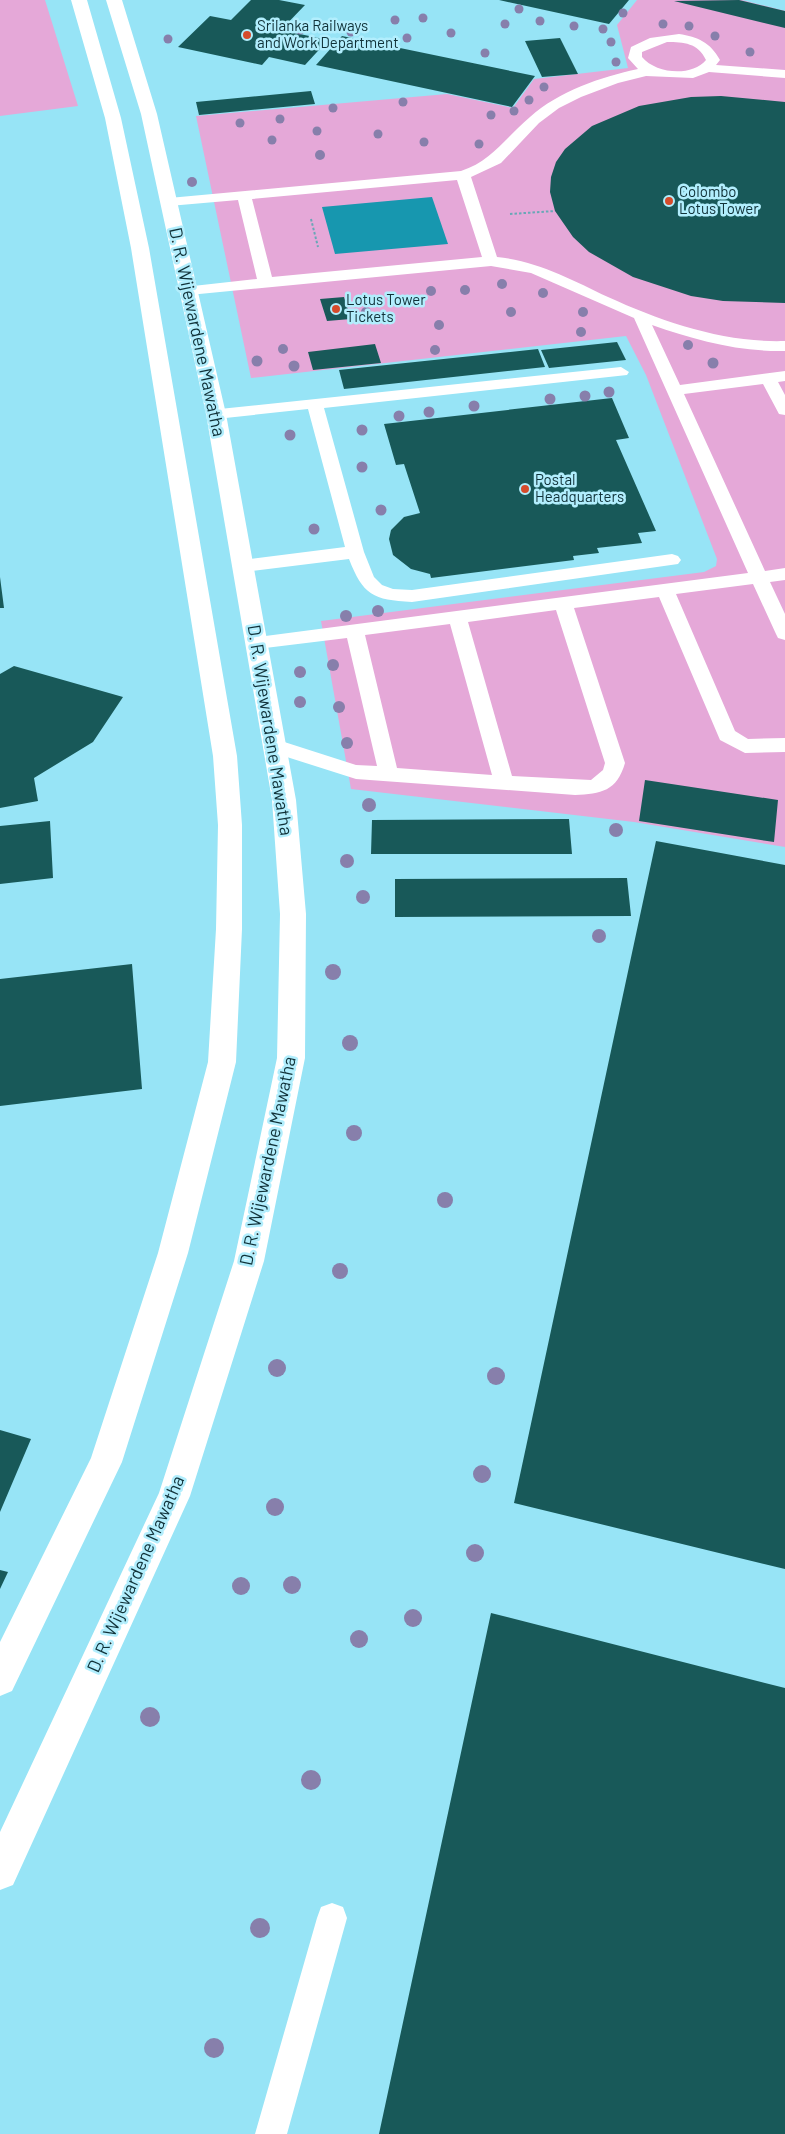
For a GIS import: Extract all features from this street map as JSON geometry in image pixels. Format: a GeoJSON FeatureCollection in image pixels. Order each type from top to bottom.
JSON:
{"type":"FeatureCollection","features":[{"type":"Feature","properties":{"kind":"main road"},"geometry":{"type":"LineString","coordinates":[[0,1679],[106,1462],[173,1253],[222,1062],[230,920],[230,825],[225,756],[140,248],[113,118],[79,0]]}},
{"type":"Feature","properties":{"kind":"main road","name":"D. R. Wijewardene Mawatha"},"geometry":{"type":"LineString","coordinates":[[0,1872],[174,1496],[249,1261],[291,1058],[293,914],[284,800],[275,746],[216,414],[149,114],[114,0]]}},
{"type":"Feature","properties":{"kind":"main road"},"geometry":{"type":"LineString","coordinates":[[113,118],[149,114]]}},
{"type":"Feature","properties":{"kind":"lane"},"geometry":{"type":"LineString","coordinates":[[708,68],[713,60],[711,52],[702,45],[689,40],[657,39],[644,44],[636,50],[636,58],[642,66],[654,72],[679,76],[691,75],[708,68],[785,74]]}},
{"type":"Feature","properties":{"kind":"lane"},"geometry":{"type":"LineString","coordinates":[[169,202],[464,175],[479,171],[495,162],[534,120],[567,98],[608,82],[654,72]]}},
{"type":"Feature","properties":{"kind":"lane"},"geometry":{"type":"LineString","coordinates":[[464,175],[491,261]]}},
{"type":"Feature","properties":{"kind":"lane"},"geometry":{"type":"LineString","coordinates":[[244,195],[266,283]]}},
{"type":"Feature","properties":{"kind":"lane"},"geometry":{"type":"LineString","coordinates":[[189,290],[491,261],[514,262],[535,268],[640,315],[742,345],[785,346]]}},
{"type":"Feature","properties":{"kind":"lane"},"geometry":{"type":"LineString","coordinates":[[640,315],[785,634]]}},
{"type":"Feature","properties":{"kind":"lane"},"geometry":{"type":"LineString","coordinates":[[216,414],[621,372]]}},
{"type":"Feature","properties":{"kind":"lane"},"geometry":{"type":"LineString","coordinates":[[673,391],[785,376]]}},
{"type":"Feature","properties":{"kind":"lane"},"geometry":{"type":"LineString","coordinates":[[768,378],[785,410]]}},
{"type":"Feature","properties":{"kind":"lane"},"geometry":{"type":"LineString","coordinates":[[315,404],[355,552],[366,580],[376,589],[391,595],[402,596],[672,560]]}},
{"type":"Feature","properties":{"kind":"lane"},"geometry":{"type":"LineString","coordinates":[[243,566],[355,552]]}},
{"type":"Feature","properties":{"kind":"lane"},"geometry":{"type":"LineString","coordinates":[[257,643],[355,632],[785,574]]}},
{"type":"Feature","properties":{"kind":"lane"},"geometry":{"type":"LineString","coordinates":[[665,590],[727,735],[745,746],[785,744]]}},
{"type":"Feature","properties":{"kind":"lane"},"geometry":{"type":"LineString","coordinates":[[275,746],[349,770],[589,788],[605,782],[612,774],[615,763],[563,603]]}},
{"type":"Feature","properties":{"kind":"lane"},"geometry":{"type":"LineString","coordinates":[[458,618],[504,783]]}},
{"type":"Feature","properties":{"kind":"lane"},"geometry":{"type":"LineString","coordinates":[[355,632],[389,774]]}},
{"type":"Feature","properties":{"kind":"lane"},"geometry":{"type":"LineString","coordinates":[[271,2134],[332,1918]]}},
{"type":"Feature","properties":{"kind":"path"},"geometry":{"type":"LineString","coordinates":[[304,189],[325,277]]}},
{"type":"Feature","properties":{"kind":"path"},"geometry":{"type":"LineString","coordinates":[[511,214],[555,210]]}},
{"type":"Feature","properties":{"kind":"shaded area"},"geometry":{"type":"Polygon","coordinates":[[[0,0],[45,0],[78,106],[0,116],[0,0]]]}},
{"type":"Feature","properties":{"kind":"shaded area"},"geometry":{"type":"Polygon","coordinates":[[[637,0],[742,0],[785,11],[785,847],[634,822],[351,789],[321,621],[704,572],[716,566],[717,559],[646,375],[626,336],[251,378],[196,116],[447,94],[513,108],[534,79],[628,68],[617,25],[637,0]]]}},
{"type":"Feature","properties":{"kind":"water"},"geometry":{"type":"Polygon","coordinates":[[[432,197],[448,244],[335,254],[322,207],[432,197]]]}},
{"type":"Feature","properties":{"kind":"building","name":"Srilanka Railways and Work Department"},"geometry":{"type":"Polygon","coordinates":[[[251,0],[279,0],[305,5],[281,30],[328,40],[305,65],[269,57],[262,65],[178,47],[210,16],[231,20],[251,0]]]}},
{"type":"Feature","properties":{"kind":"building"},"geometry":{"type":"Polygon","coordinates":[[[499,0],[629,0],[609,24],[499,0]]]}},
{"type":"Feature","properties":{"kind":"building"},"geometry":{"type":"Polygon","coordinates":[[[739,0],[785,11],[785,28],[674,1],[739,0]]]}},
{"type":"Feature","properties":{"kind":"building"},"geometry":{"type":"Polygon","coordinates":[[[342,36],[535,76],[512,107],[316,65],[342,36]]]}},
{"type":"Feature","properties":{"kind":"building"},"geometry":{"type":"Polygon","coordinates":[[[560,38],[578,74],[542,77],[525,41],[560,38]]]}},
{"type":"Feature","properties":{"kind":"building"},"geometry":{"type":"Polygon","coordinates":[[[311,91],[315,104],[199,115],[196,102],[311,91]]]}},
{"type":"Feature","properties":{"kind":"building","name":"Colombo Lotus Tower"},"geometry":{"type":"Polygon","coordinates":[[[721,96],[785,102],[785,303],[723,301],[691,296],[633,277],[589,252],[573,237],[555,211],[550,192],[551,177],[556,162],[565,149],[592,126],[639,106],[691,97],[721,96]]]}},
{"type":"Feature","properties":{"kind":"building","name":"Lotus Tower Tickets"},"geometry":{"type":"Polygon","coordinates":[[[344,297],[351,319],[327,321],[320,299],[344,297]]]}},
{"type":"Feature","properties":{"kind":"building"},"geometry":{"type":"Polygon","coordinates":[[[617,342],[626,360],[549,368],[541,350],[617,342]]]}},
{"type":"Feature","properties":{"kind":"building"},"geometry":{"type":"Polygon","coordinates":[[[375,344],[381,363],[313,370],[308,352],[375,344]]]}},
{"type":"Feature","properties":{"kind":"building"},"geometry":{"type":"Polygon","coordinates":[[[538,349],[545,367],[344,389],[339,370],[538,349]]]}},
{"type":"Feature","properties":{"kind":"building","name":"Postal Headquarters"},"geometry":{"type":"Polygon","coordinates":[[[612,398],[629,438],[616,440],[656,531],[638,533],[642,543],[597,548],[599,553],[573,556],[574,560],[431,578],[430,574],[411,569],[393,555],[389,539],[391,530],[404,517],[420,513],[404,464],[396,465],[384,424],[612,398]]]}},
{"type":"Feature","properties":{"kind":"building"},"geometry":{"type":"Polygon","coordinates":[[[0,577],[4,608],[0,608],[0,577]]]}},
{"type":"Feature","properties":{"kind":"building"},"geometry":{"type":"Polygon","coordinates":[[[14,666],[123,697],[93,742],[34,778],[38,801],[0,808],[0,674],[14,666]]]}},
{"type":"Feature","properties":{"kind":"building"},"geometry":{"type":"Polygon","coordinates":[[[645,780],[778,800],[774,842],[639,821],[645,780]]]}},
{"type":"Feature","properties":{"kind":"building"},"geometry":{"type":"Polygon","coordinates":[[[569,819],[572,854],[371,854],[372,820],[569,819]]]}},
{"type":"Feature","properties":{"kind":"building"},"geometry":{"type":"Polygon","coordinates":[[[50,821],[53,878],[0,884],[0,826],[50,821]]]}},
{"type":"Feature","properties":{"kind":"building"},"geometry":{"type":"Polygon","coordinates":[[[656,841],[785,865],[785,1569],[514,1503],[656,841]]]}},
{"type":"Feature","properties":{"kind":"building"},"geometry":{"type":"Polygon","coordinates":[[[627,878],[631,916],[395,917],[395,879],[627,878]]]}},
{"type":"Feature","properties":{"kind":"building"},"geometry":{"type":"Polygon","coordinates":[[[132,964],[142,1089],[0,1106],[0,979],[132,964]]]}},
{"type":"Feature","properties":{"kind":"building"},"geometry":{"type":"Polygon","coordinates":[[[0,1430],[31,1439],[0,1512],[0,1430]]]}},
{"type":"Feature","properties":{"kind":"building"},"geometry":{"type":"Polygon","coordinates":[[[0,1570],[8,1572],[0,1589],[0,1570]]]}},
{"type":"Feature","properties":{"kind":"building"},"geometry":{"type":"Polygon","coordinates":[[[491,1613],[785,1688],[785,2134],[379,2134],[491,1613]]]}},
{"type":"Feature","properties":{"kind":"place","name":"Srilanka Railways and Work Department"},"geometry":{"type":"Point","coordinates":[247,35]}},
{"type":"Feature","properties":{"kind":"place","name":"Colombo Lotus Tower"},"geometry":{"type":"Point","coordinates":[669,201]}},
{"type":"Feature","properties":{"kind":"place","name":"Lotus Tower Tickets"},"geometry":{"type":"Point","coordinates":[336,309]}},
{"type":"Feature","properties":{"kind":"place","name":"Postal Headquarters"},"geometry":{"type":"Point","coordinates":[525,489]}}]}
